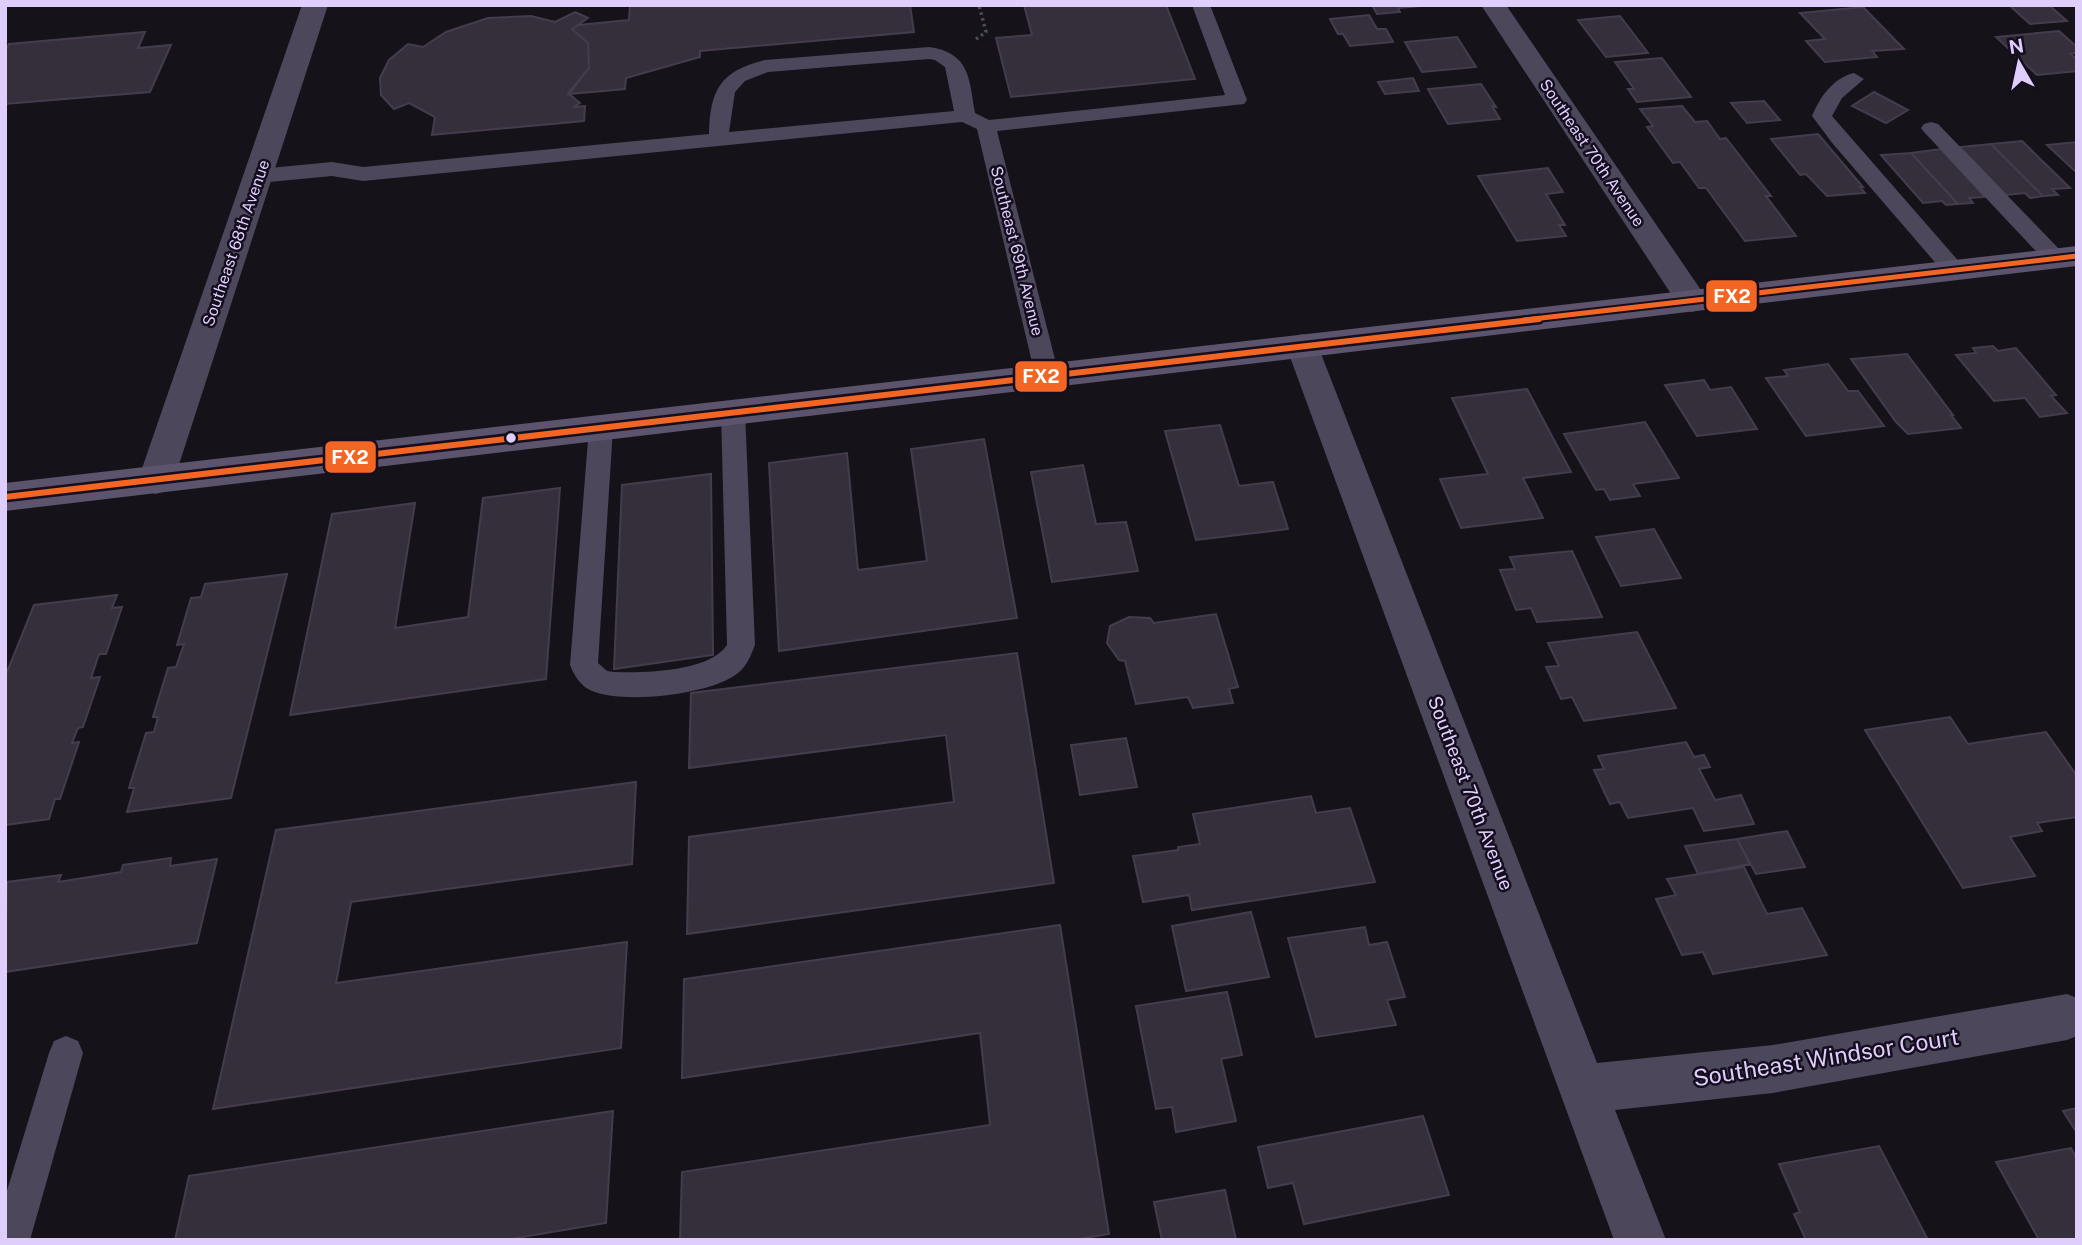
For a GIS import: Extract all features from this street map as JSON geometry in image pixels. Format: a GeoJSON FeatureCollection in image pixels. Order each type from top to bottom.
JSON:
{"type":"FeatureCollection","features":[{"type":"Feature","properties":{"kind":"main road"},"geometry":{"type":"LineString","coordinates":[[5,497],[2066,257]]}},
{"type":"Feature","properties":{"kind":"street","name":"Southeast 68th Avenue"},"geometry":{"type":"LineString","coordinates":[[156,480],[314,5]]}},
{"type":"Feature","properties":{"kind":"street","name":"Southeast 70th Avenue"},"geometry":{"type":"LineString","coordinates":[[1493,5],[1692,300]]}},
{"type":"Feature","properties":{"kind":"street","name":"Southeast 70th Avenue"},"geometry":{"type":"LineString","coordinates":[[1302,346],[1640,1240]]}},
{"type":"Feature","properties":{"kind":"street","name":"Southeast Windsor Court"},"geometry":{"type":"LineString","coordinates":[[1583,1089],[1773,1069],[2067,1017]]}},
{"type":"Feature","properties":{"kind":"lane"},"geometry":{"type":"LineString","coordinates":[[259,176],[332,169],[363,174],[965,116],[986,126],[1237,100],[1201,5]]}},
{"type":"Feature","properties":{"kind":"lane"},"geometry":{"type":"LineString","coordinates":[[719,140],[720,99],[725,88],[748,71],[765,66],[943,54],[955,64],[965,116]]}},
{"type":"Feature","properties":{"kind":"lane"},"geometry":{"type":"LineString","coordinates":[[1854,79],[1836,90],[1822,116],[1954,270]]}},
{"type":"Feature","properties":{"kind":"lane","name":"Southeast 69th Avenue"},"geometry":{"type":"LineString","coordinates":[[986,126],[1047,375]]}},
{"type":"Feature","properties":{"kind":"lane"},"geometry":{"type":"LineString","coordinates":[[1931,128],[2066,257]]}},
{"type":"Feature","properties":{"kind":"lane"},"geometry":{"type":"LineString","coordinates":[[601,428],[584,665],[593,678],[606,684],[648,683],[707,674],[725,667],[737,656],[741,645],[733,412]]}},
{"type":"Feature","properties":{"kind":"lane"},"geometry":{"type":"LineString","coordinates":[[11,1240],[66,1053]]}},
{"type":"Feature","properties":{"kind":"building"},"geometry":{"type":"Polygon","coordinates":[[[630,5],[910,5],[914,32],[700,51],[700,57],[626,78],[625,89],[569,94],[589,68],[588,43],[572,29],[579,25],[629,20],[630,5]]]}},
{"type":"Feature","properties":{"kind":"building"},"geometry":{"type":"Polygon","coordinates":[[[1024,5],[1166,5],[1195,79],[1011,97],[996,38],[1032,35],[1024,5]]]}},
{"type":"Feature","properties":{"kind":"building"},"geometry":{"type":"Polygon","coordinates":[[[1372,5],[1420,6],[1398,8],[1400,12],[1377,14],[1372,5]]]}},
{"type":"Feature","properties":{"kind":"building"},"geometry":{"type":"Polygon","coordinates":[[[2009,5],[2049,5],[2067,21],[2030,24],[2009,5]]]}},
{"type":"Feature","properties":{"kind":"building"},"geometry":{"type":"Polygon","coordinates":[[[1863,7],[1904,49],[1872,51],[1877,57],[1825,62],[1806,41],[1825,39],[1800,13],[1863,7]]]}},
{"type":"Feature","properties":{"kind":"building"},"geometry":{"type":"Polygon","coordinates":[[[575,12],[588,18],[572,29],[588,43],[589,68],[568,93],[580,103],[573,107],[585,106],[584,121],[432,135],[435,117],[409,103],[394,109],[381,95],[380,78],[389,60],[408,44],[423,47],[446,32],[488,18],[531,16],[555,22],[575,12]]]}},
{"type":"Feature","properties":{"kind":"building"},"geometry":{"type":"Polygon","coordinates":[[[1369,15],[1377,29],[1386,29],[1393,42],[1350,46],[1343,34],[1338,34],[1330,19],[1369,15]]]}},
{"type":"Feature","properties":{"kind":"building"},"geometry":{"type":"Polygon","coordinates":[[[1620,16],[1648,53],[1606,57],[1578,20],[1620,16]]]}},
{"type":"Feature","properties":{"kind":"building"},"geometry":{"type":"Polygon","coordinates":[[[2059,31],[2077,47],[2077,53],[2070,54],[2077,59],[2077,71],[2037,75],[1996,37],[2059,31]]]}},
{"type":"Feature","properties":{"kind":"building"},"geometry":{"type":"Polygon","coordinates":[[[145,32],[138,48],[171,45],[150,92],[5,104],[5,51],[9,44],[145,32]]]}},
{"type":"Feature","properties":{"kind":"building"},"geometry":{"type":"Polygon","coordinates":[[[1457,37],[1476,67],[1422,72],[1405,42],[1457,37]]]}},
{"type":"Feature","properties":{"kind":"building"},"geometry":{"type":"Polygon","coordinates":[[[1662,58],[1691,97],[1637,102],[1628,89],[1634,89],[1615,62],[1662,58]]]}},
{"type":"Feature","properties":{"kind":"building"},"geometry":{"type":"Polygon","coordinates":[[[1413,78],[1419,91],[1385,94],[1378,82],[1413,78]]]}},
{"type":"Feature","properties":{"kind":"building"},"geometry":{"type":"Polygon","coordinates":[[[1481,84],[1496,107],[1492,106],[1500,119],[1448,124],[1428,89],[1481,84]]]}},
{"type":"Feature","properties":{"kind":"building"},"geometry":{"type":"Polygon","coordinates":[[[1874,92],[1908,110],[1886,123],[1852,106],[1874,92]]]}},
{"type":"Feature","properties":{"kind":"building"},"geometry":{"type":"Polygon","coordinates":[[[1764,101],[1780,120],[1747,123],[1731,103],[1764,101]]]}},
{"type":"Feature","properties":{"kind":"building"},"geometry":{"type":"Polygon","coordinates":[[[1682,106],[1695,122],[1707,121],[1720,139],[1726,138],[1771,196],[1766,196],[1796,236],[1745,241],[1706,188],[1699,188],[1680,162],[1673,163],[1647,127],[1653,126],[1640,109],[1682,106]]]}},
{"type":"Feature","properties":{"kind":"building"},"geometry":{"type":"Polygon","coordinates":[[[1818,134],[1863,187],[1860,187],[1865,193],[1827,196],[1806,174],[1800,175],[1771,139],[1818,134]]]}},
{"type":"Feature","properties":{"kind":"building"},"geometry":{"type":"Polygon","coordinates":[[[2022,141],[2070,188],[2052,189],[2058,195],[2043,196],[1991,144],[2022,141]]]}},
{"type":"Feature","properties":{"kind":"building"},"geometry":{"type":"Polygon","coordinates":[[[2077,142],[2077,173],[2047,145],[2077,142]]]}},
{"type":"Feature","properties":{"kind":"building"},"geometry":{"type":"Polygon","coordinates":[[[1991,144],[2043,196],[2030,198],[2025,193],[2006,195],[1960,147],[1991,144]]]}},
{"type":"Feature","properties":{"kind":"building"},"geometry":{"type":"Polygon","coordinates":[[[1941,149],[1985,197],[1969,198],[1973,203],[1958,204],[1911,153],[1941,149]]]}},
{"type":"Feature","properties":{"kind":"building"},"geometry":{"type":"Polygon","coordinates":[[[1911,153],[1958,204],[1946,205],[1942,201],[1923,203],[1881,155],[1911,153]]]}},
{"type":"Feature","properties":{"kind":"building"},"geometry":{"type":"Polygon","coordinates":[[[1548,168],[1563,192],[1546,194],[1565,225],[1559,225],[1566,236],[1517,241],[1478,176],[1548,168]]]}},
{"type":"Feature","properties":{"kind":"building"},"geometry":{"type":"Polygon","coordinates":[[[1993,346],[1998,351],[2016,348],[2056,395],[2051,396],[2067,413],[2040,417],[2025,398],[1994,401],[1956,355],[1976,353],[1973,348],[1993,346]]]}},
{"type":"Feature","properties":{"kind":"building"},"geometry":{"type":"Polygon","coordinates":[[[1907,354],[1961,428],[1908,434],[1896,422],[1851,359],[1907,354]]]}},
{"type":"Feature","properties":{"kind":"building"},"geometry":{"type":"Polygon","coordinates":[[[1828,364],[1848,391],[1858,391],[1884,426],[1806,436],[1766,378],[1788,376],[1784,370],[1828,364]]]}},
{"type":"Feature","properties":{"kind":"building"},"geometry":{"type":"Polygon","coordinates":[[[1704,380],[1710,390],[1731,387],[1757,429],[1697,436],[1665,385],[1704,380]]]}},
{"type":"Feature","properties":{"kind":"building"},"geometry":{"type":"Polygon","coordinates":[[[1527,389],[1571,472],[1523,478],[1543,518],[1461,528],[1440,479],[1488,474],[1452,398],[1527,389]]]}},
{"type":"Feature","properties":{"kind":"building"},"geometry":{"type":"Polygon","coordinates":[[[1645,422],[1679,478],[1633,484],[1640,496],[1610,500],[1604,489],[1596,490],[1564,434],[1645,422]]]}},
{"type":"Feature","properties":{"kind":"building"},"geometry":{"type":"Polygon","coordinates":[[[1220,425],[1239,486],[1273,482],[1288,529],[1196,540],[1165,431],[1220,425]]]}},
{"type":"Feature","properties":{"kind":"building"},"geometry":{"type":"Polygon","coordinates":[[[984,439],[1017,618],[779,651],[769,463],[847,453],[858,570],[927,561],[911,449],[984,439]]]}},
{"type":"Feature","properties":{"kind":"building"},"geometry":{"type":"Polygon","coordinates":[[[1083,465],[1096,524],[1126,522],[1138,571],[1052,582],[1031,472],[1083,465]]]}},
{"type":"Feature","properties":{"kind":"building"},"geometry":{"type":"Polygon","coordinates":[[[711,474],[713,655],[614,669],[622,485],[711,474]]]}},
{"type":"Feature","properties":{"kind":"building"},"geometry":{"type":"Polygon","coordinates":[[[560,488],[546,679],[290,715],[332,514],[415,503],[395,628],[468,617],[483,498],[560,488]]]}},
{"type":"Feature","properties":{"kind":"building"},"geometry":{"type":"Polygon","coordinates":[[[1654,529],[1681,578],[1621,586],[1596,537],[1654,529]]]}},
{"type":"Feature","properties":{"kind":"building"},"geometry":{"type":"Polygon","coordinates":[[[1572,551],[1602,617],[1537,622],[1531,608],[1516,610],[1500,570],[1515,569],[1510,557],[1572,551]]]}},
{"type":"Feature","properties":{"kind":"building"},"geometry":{"type":"Polygon","coordinates":[[[287,574],[231,798],[127,812],[134,788],[129,788],[146,733],[154,732],[158,717],[153,717],[168,668],[176,667],[184,644],[177,645],[191,598],[201,597],[205,584],[287,574]]]}},
{"type":"Feature","properties":{"kind":"building"},"geometry":{"type":"Polygon","coordinates":[[[117,595],[112,608],[122,607],[106,654],[99,654],[91,678],[100,677],[83,727],[78,728],[72,743],[79,742],[60,799],[55,799],[49,819],[5,825],[5,677],[34,605],[117,595]]]}},
{"type":"Feature","properties":{"kind":"building"},"geometry":{"type":"Polygon","coordinates":[[[1216,614],[1238,687],[1229,689],[1233,703],[1193,708],[1188,697],[1136,704],[1125,661],[1119,660],[1107,643],[1110,626],[1129,617],[1150,618],[1154,623],[1216,614]]]}},
{"type":"Feature","properties":{"kind":"building"},"geometry":{"type":"Polygon","coordinates":[[[1637,632],[1676,708],[1584,721],[1572,697],[1561,699],[1546,667],[1559,666],[1548,643],[1637,632]]]}},
{"type":"Feature","properties":{"kind":"building"},"geometry":{"type":"Polygon","coordinates":[[[1017,653],[1054,883],[687,934],[689,837],[954,802],[946,735],[689,768],[691,693],[1017,653]]]}},
{"type":"Feature","properties":{"kind":"building"},"geometry":{"type":"Polygon","coordinates":[[[1950,717],[1968,744],[2046,732],[2077,776],[2077,817],[2037,823],[2042,831],[2010,837],[2035,876],[1963,888],[1865,730],[1950,717]]]}},
{"type":"Feature","properties":{"kind":"building"},"geometry":{"type":"Polygon","coordinates":[[[1126,738],[1137,787],[1080,795],[1071,745],[1126,738]]]}},
{"type":"Feature","properties":{"kind":"building"},"geometry":{"type":"Polygon","coordinates":[[[1686,742],[1694,757],[1704,755],[1710,767],[1699,769],[1715,800],[1741,795],[1754,824],[1704,831],[1693,808],[1628,818],[1620,802],[1610,804],[1594,770],[1604,769],[1598,756],[1686,742]]]}},
{"type":"Feature","properties":{"kind":"building"},"geometry":{"type":"Polygon","coordinates":[[[636,782],[632,864],[351,902],[336,983],[627,942],[621,1048],[213,1109],[276,830],[636,782]]]}},
{"type":"Feature","properties":{"kind":"building"},"geometry":{"type":"Polygon","coordinates":[[[1311,796],[1316,813],[1350,808],[1375,882],[1192,910],[1189,895],[1143,902],[1133,856],[1200,844],[1193,814],[1311,796]]]}},
{"type":"Feature","properties":{"kind":"building"},"geometry":{"type":"Polygon","coordinates":[[[1787,831],[1805,867],[1756,874],[1737,839],[1787,831]]]}},
{"type":"Feature","properties":{"kind":"building"},"geometry":{"type":"Polygon","coordinates":[[[1737,839],[1750,864],[1698,874],[1685,846],[1737,839]]]}},
{"type":"Feature","properties":{"kind":"building"},"geometry":{"type":"Polygon","coordinates":[[[171,858],[170,866],[217,859],[197,943],[5,972],[7,882],[61,875],[58,882],[121,872],[123,865],[171,858]]]}},
{"type":"Feature","properties":{"kind":"building"},"geometry":{"type":"Polygon","coordinates":[[[1744,867],[1767,914],[1802,908],[1827,955],[1713,974],[1703,952],[1682,955],[1656,899],[1676,895],[1667,879],[1744,867]]]}},
{"type":"Feature","properties":{"kind":"building"},"geometry":{"type":"Polygon","coordinates":[[[1251,912],[1269,977],[1186,991],[1172,926],[1251,912]]]}},
{"type":"Feature","properties":{"kind":"building"},"geometry":{"type":"Polygon","coordinates":[[[1060,925],[1109,1234],[1073,1240],[680,1240],[682,1172],[990,1125],[980,1033],[682,1078],[684,979],[1060,925]]]}},
{"type":"Feature","properties":{"kind":"building"},"geometry":{"type":"Polygon","coordinates":[[[1365,927],[1369,945],[1387,942],[1405,997],[1387,1000],[1396,1025],[1316,1037],[1288,938],[1365,927]]]}},
{"type":"Feature","properties":{"kind":"building"},"geometry":{"type":"Polygon","coordinates":[[[1227,992],[1242,1055],[1221,1059],[1236,1121],[1176,1132],[1172,1107],[1156,1109],[1136,1006],[1227,992]]]}},
{"type":"Feature","properties":{"kind":"building"},"geometry":{"type":"Polygon","coordinates":[[[2077,1108],[2077,1133],[2063,1111],[2077,1108]]]}},
{"type":"Feature","properties":{"kind":"building"},"geometry":{"type":"Polygon","coordinates":[[[613,1111],[606,1223],[505,1240],[175,1240],[189,1176],[613,1111]]]}},
{"type":"Feature","properties":{"kind":"building"},"geometry":{"type":"Polygon","coordinates":[[[1423,1116],[1449,1195],[1304,1224],[1293,1183],[1268,1188],[1258,1147],[1423,1116]]]}},
{"type":"Feature","properties":{"kind":"building"},"geometry":{"type":"Polygon","coordinates":[[[1879,1146],[1928,1240],[1806,1240],[1794,1214],[1800,1212],[1779,1164],[1879,1146]]]}},
{"type":"Feature","properties":{"kind":"building"},"geometry":{"type":"Polygon","coordinates":[[[2071,1148],[2077,1159],[2077,1240],[2039,1240],[1996,1162],[2071,1148]]]}},
{"type":"Feature","properties":{"kind":"building"},"geometry":{"type":"Polygon","coordinates":[[[1225,1190],[1236,1240],[1162,1240],[1154,1202],[1225,1190]]]}},
{"type":"Feature","properties":{"kind":"transit line","name":"FX2"},"geometry":{"type":"LineString","coordinates":[[5,497],[2077,256]]}}]}
